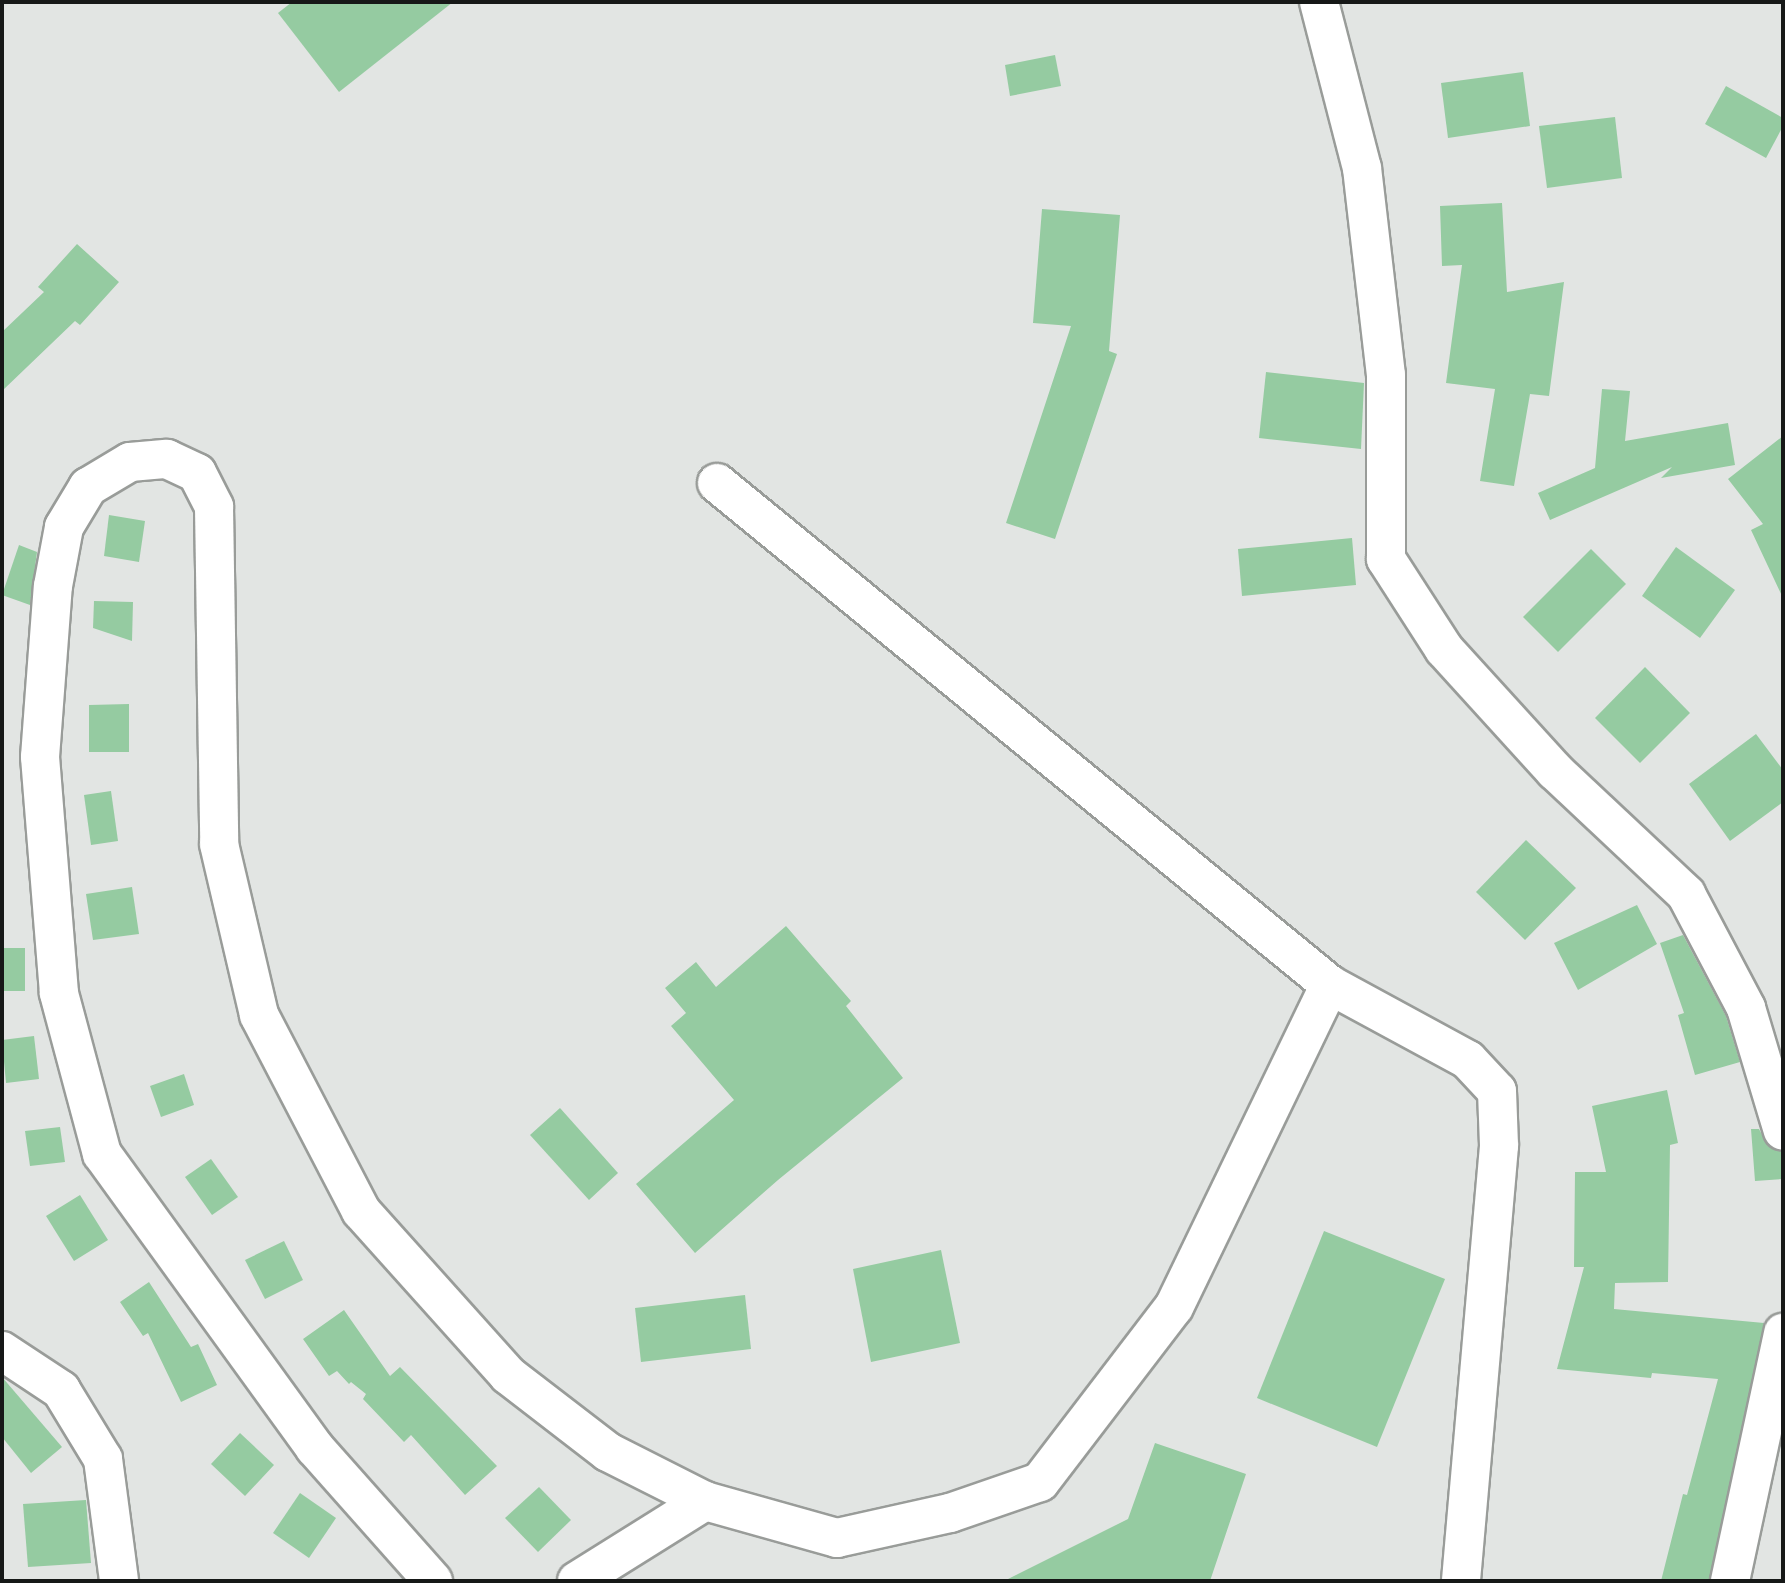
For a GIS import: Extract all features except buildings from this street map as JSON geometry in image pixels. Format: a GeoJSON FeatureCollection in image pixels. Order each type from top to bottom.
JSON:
{"type":"FeatureCollection","features":[{"type":"Feature","properties":{"kind":"street"},"geometry":{"type":"LineString","coordinates":[[1320,2],[1362,169],[1386,375],[1386,559],[1444,649],[1555,771],[1686,894],[1746,1008],[1783,1131]]}},
{"type":"Feature","properties":{"kind":"street"},"geometry":{"type":"LineString","coordinates":[[433,1581],[314,1448],[102,1154],[59,993],[40,757],[53,586],[64,527],[88,486],[130,462],[167,459],[197,473],[214,508],[219,844],[259,1015],[361,1211],[508,1375],[608,1452],[705,1502],[837,1538],[950,1513],[1040,1482],[1174,1307],[1330,985]]}},
{"type":"Feature","properties":{"kind":"street"},"geometry":{"type":"LineString","coordinates":[[717,483],[1330,985],[1468,1060],[1497,1091],[1499,1146],[1461,1581]]}},
{"type":"Feature","properties":{"kind":"street"},"geometry":{"type":"LineString","coordinates":[[1730,1581],[1783,1333]]}},
{"type":"Feature","properties":{"kind":"street"},"geometry":{"type":"LineString","coordinates":[[2,1351],[61,1390],[103,1459],[119,1581]]}},
{"type":"Feature","properties":{"kind":"street"},"geometry":{"type":"LineString","coordinates":[[577,1581],[705,1502]]}}]}
